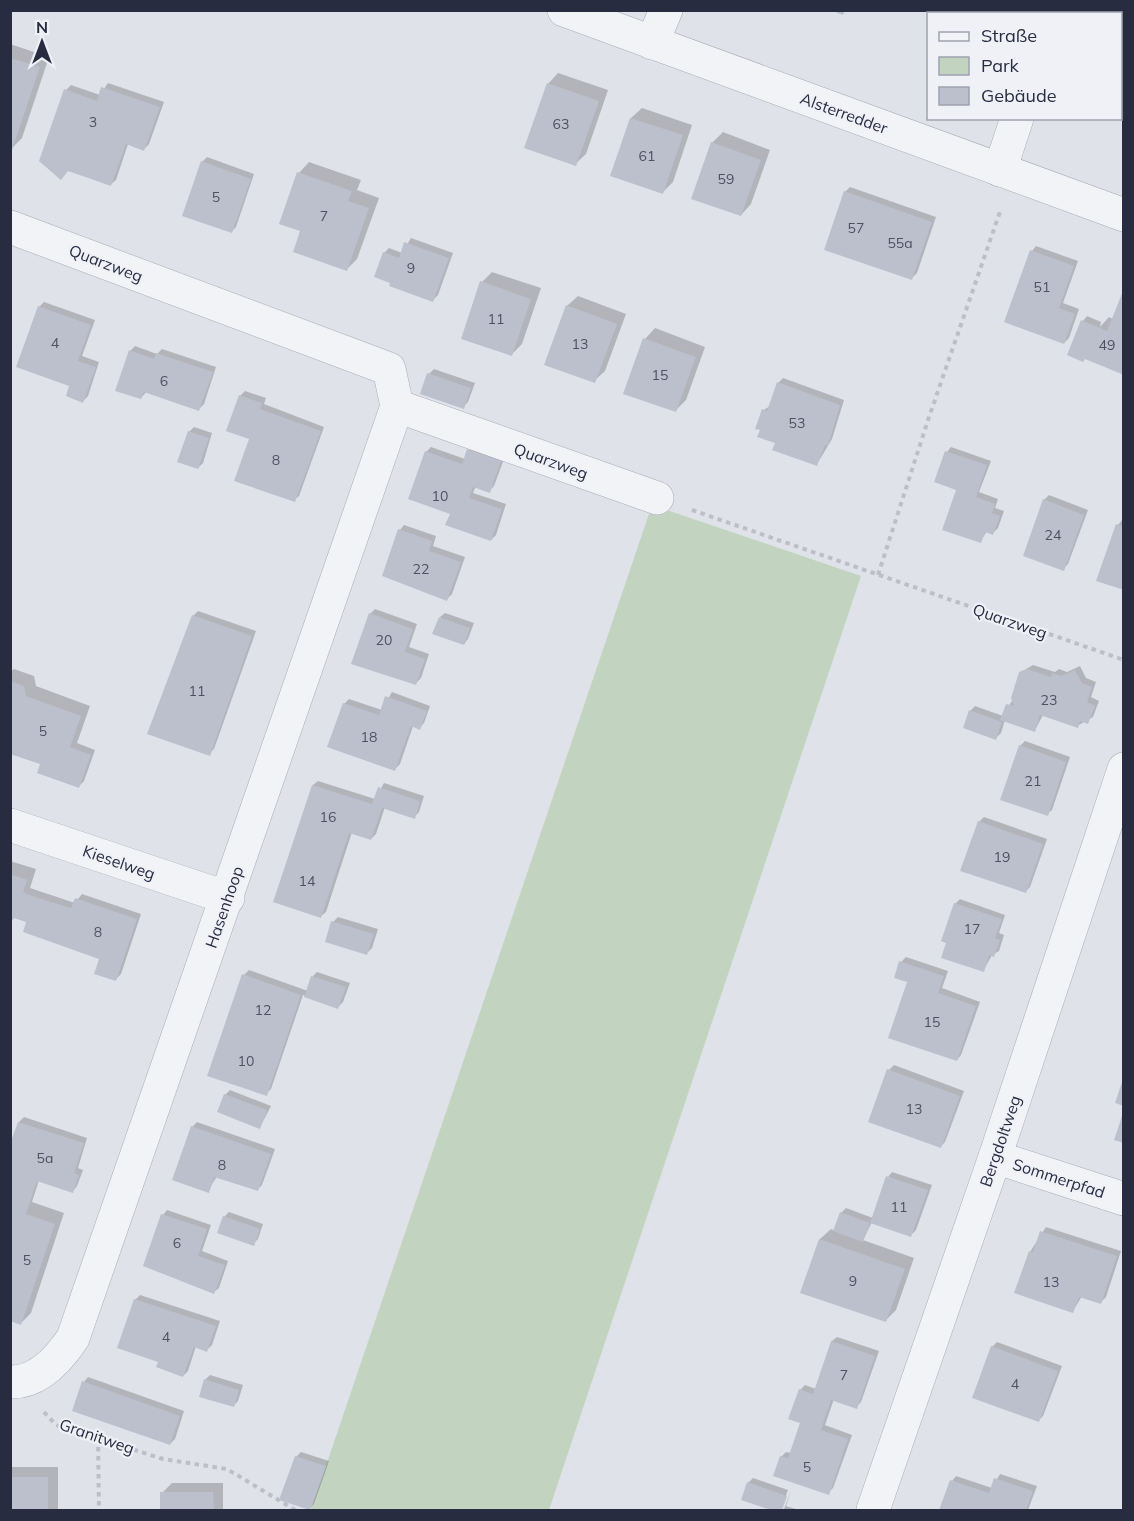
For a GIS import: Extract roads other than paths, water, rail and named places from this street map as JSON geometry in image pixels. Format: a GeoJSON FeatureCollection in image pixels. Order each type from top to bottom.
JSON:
{"type":"FeatureCollection","features":[{"type":"Feature","properties":{"kind":"street","name":"Alsterredder"},"geometry":{"type":"LineString","coordinates":[[564,10],[1124,215]]}},
{"type":"Feature","properties":{"kind":"street"},"geometry":{"type":"LineString","coordinates":[[652,43],[666,10]]}},
{"type":"Feature","properties":{"kind":"street"},"geometry":{"type":"LineString","coordinates":[[1006,172],[1017,120]]}},
{"type":"Feature","properties":{"kind":"street","name":"Quarzweg"},"geometry":{"type":"LineString","coordinates":[[10,227],[388,369],[397,406],[657,498]]}},
{"type":"Feature","properties":{"kind":"street","name":"Hasenhoop"},"geometry":{"type":"LineString","coordinates":[[14,1382],[41,1373],[61,1356],[73,1338],[228,898],[397,406]]}},
{"type":"Feature","properties":{"kind":"street","name":"Bergdoltweg"},"geometry":{"type":"LineString","coordinates":[[873,1510],[995,1157],[1124,769]]}},
{"type":"Feature","properties":{"kind":"street","name":"Kieselweg"},"geometry":{"type":"LineString","coordinates":[[10,825],[228,898]]}},
{"type":"Feature","properties":{"kind":"street","name":"Sommerpfad"},"geometry":{"type":"LineString","coordinates":[[995,1157],[1124,1199]]}}]}
